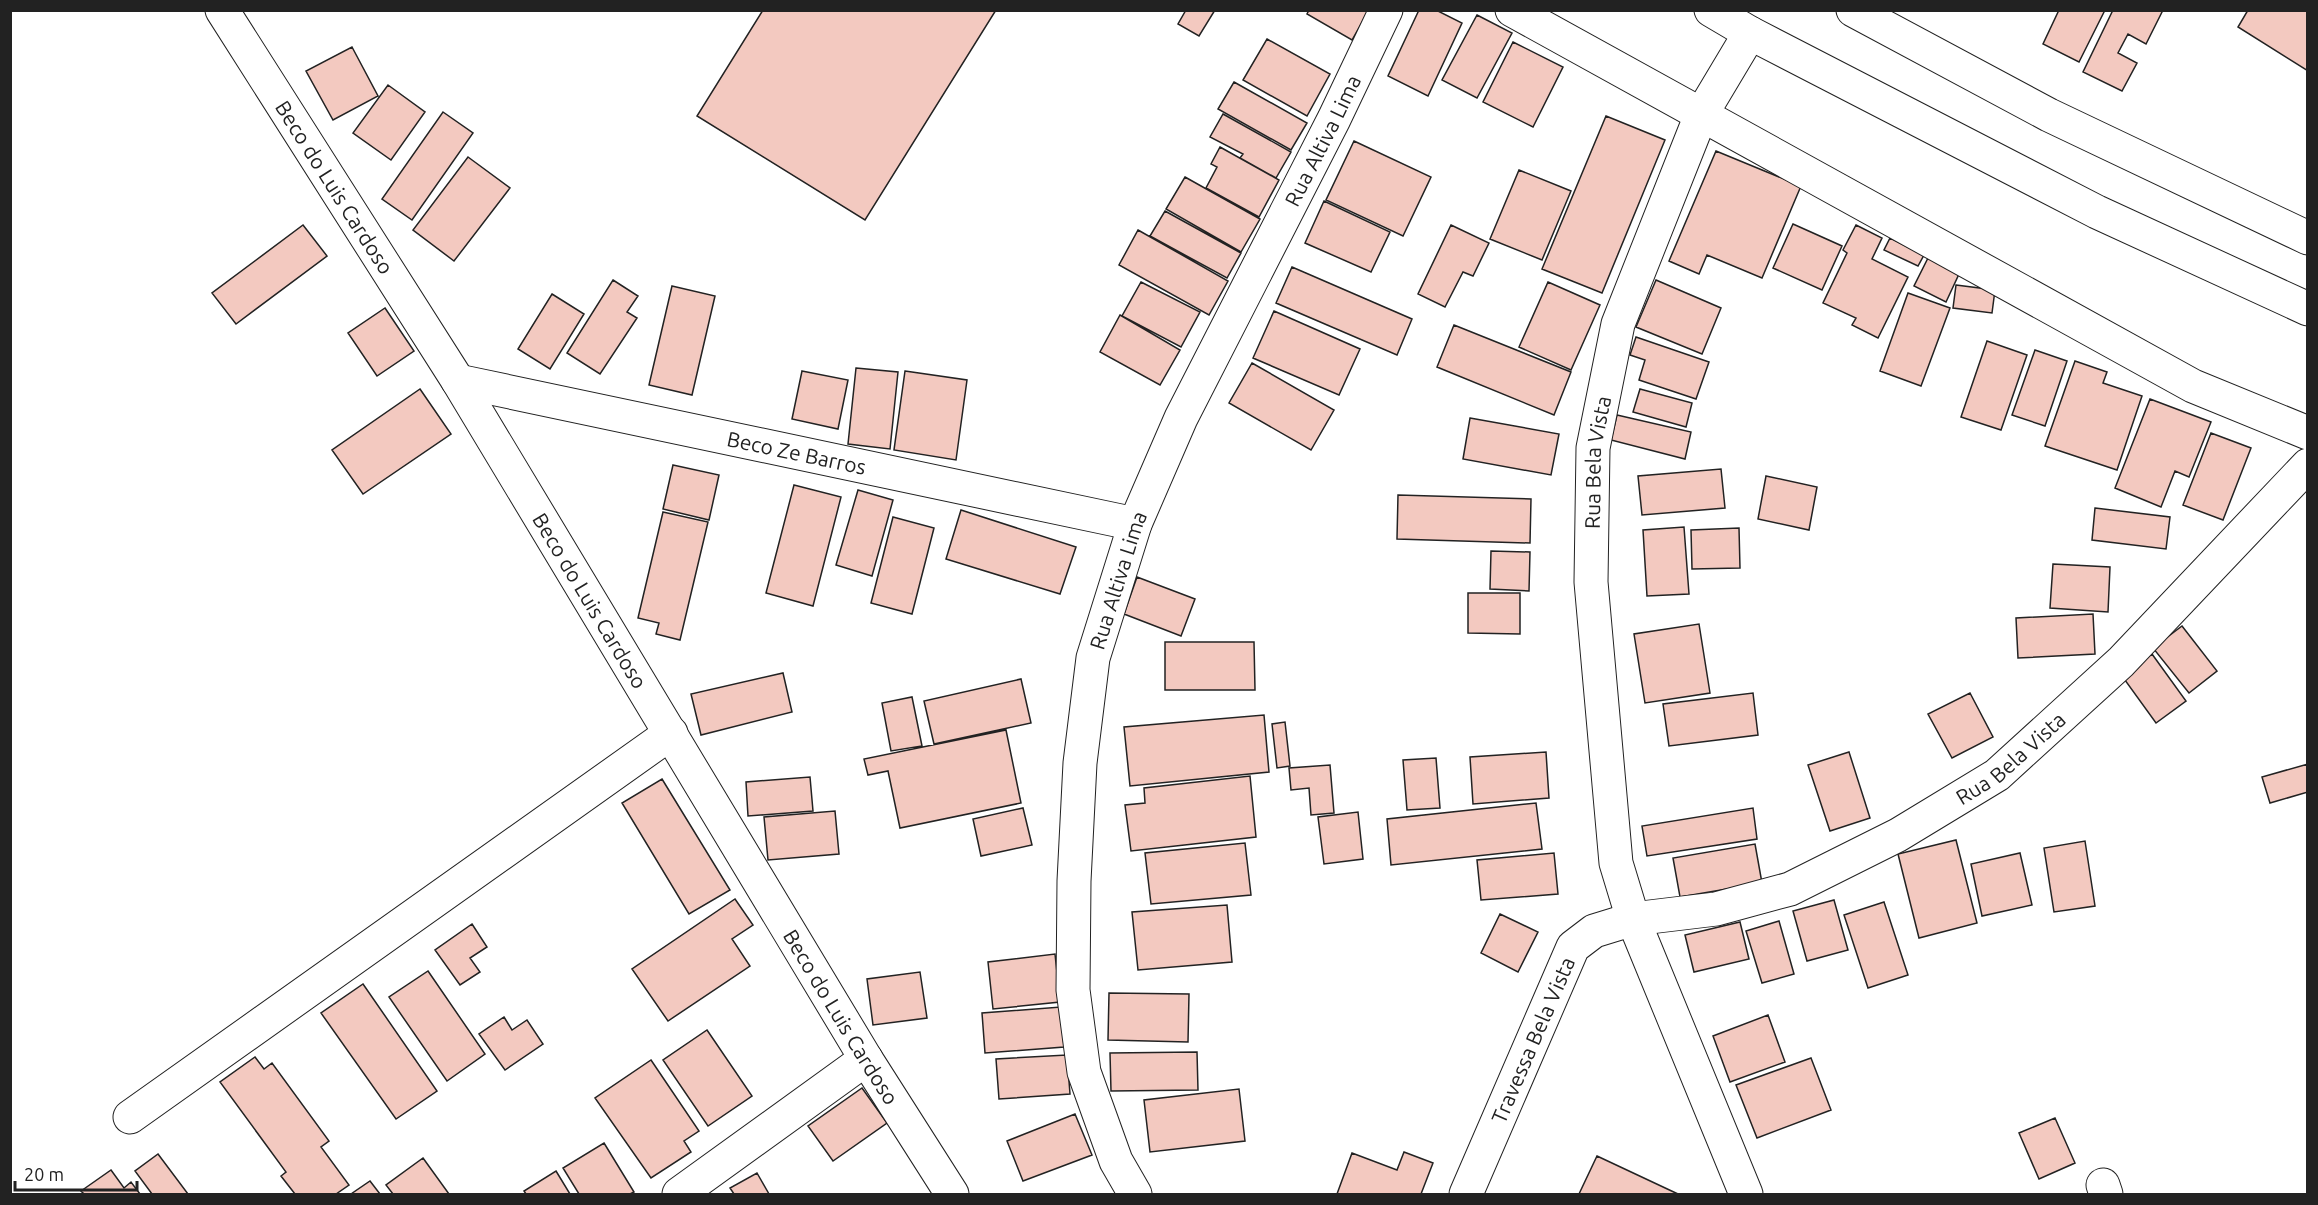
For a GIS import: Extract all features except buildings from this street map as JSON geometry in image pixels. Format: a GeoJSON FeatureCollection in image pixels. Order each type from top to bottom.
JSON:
{"type":"FeatureCollection","features":[{"type":"Feature","properties":{"kind":"street","name":"Beco do Luis Cardoso"},"geometry":{"type":"LineString","coordinates":[[222,10],[458,381],[866,1059],[952,1194]]}},
{"type":"Feature","properties":{"kind":"street","name":"Rua Altiva Lima"},"geometry":{"type":"LineString","coordinates":[[1135,1194],[1116,1161],[1084,1072],[1074,990],[1074,881],[1080,775],[1093,658],[1135,524],[1181,418],[1334,119],[1386,10]]}},
{"type":"Feature","properties":{"kind":"street"},"geometry":{"type":"LineString","coordinates":[[1512,10],[2193,386],[2307,433]]}},
{"type":"Feature","properties":{"kind":"street"},"geometry":{"type":"LineString","coordinates":[[1711,10],[1750,33],[2097,212],[2307,309]]}},
{"type":"Feature","properties":{"kind":"street"},"geometry":{"type":"LineString","coordinates":[[1853,10],[2049,115],[2307,238]]}},
{"type":"Feature","properties":{"kind":"street","name":"Rua Bela Vista"},"geometry":{"type":"LineString","coordinates":[[1746,1194],[1633,920],[1616,863],[1591,582],[1593,448],[1618,324],[1701,115],[1750,33]]}},
{"type":"Feature","properties":{"kind":"street","name":"Beco Ze Barros"},"geometry":{"type":"LineString","coordinates":[[458,381],[1135,524]]}},
{"type":"Feature","properties":{"kind":"street","name":"Rua Bela Vista"},"geometry":{"type":"LineString","coordinates":[[1633,920],[1716,909],[1790,888],[1898,835],[1997,775],[2121,662],[2307,465]]}},
{"type":"Feature","properties":{"kind":"street"},"geometry":{"type":"LineString","coordinates":[[130,1116],[671,733]]}},
{"type":"Feature","properties":{"kind":"street","name":"Travessa Bela Vista"},"geometry":{"type":"LineString","coordinates":[[1466,1194],[1573,947],[1594,931],[1633,920]]}},
{"type":"Feature","properties":{"kind":"street"},"geometry":{"type":"LineString","coordinates":[[679,1194],[866,1059]]}}]}
